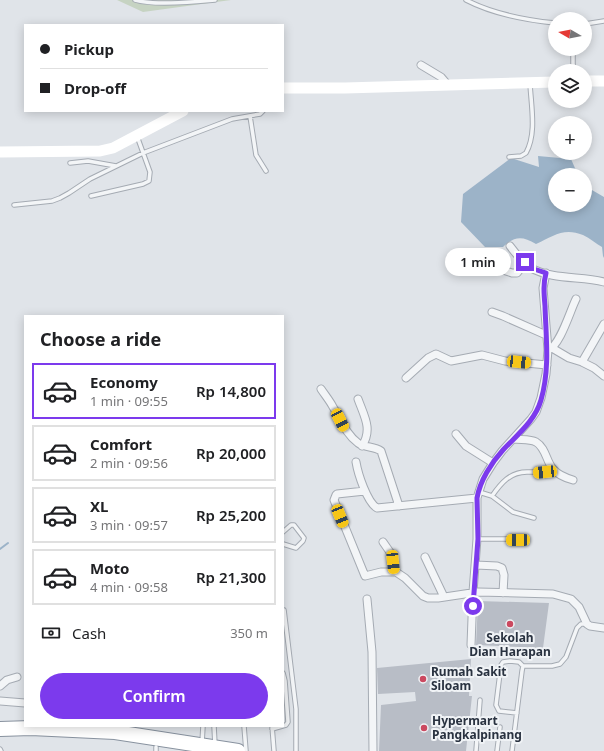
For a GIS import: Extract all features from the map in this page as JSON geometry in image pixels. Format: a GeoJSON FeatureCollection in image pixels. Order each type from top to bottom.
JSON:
{"type":"FeatureCollection","features":[{"type":"Feature","properties":{"kind":"highway"},"geometry":{"type":"LineString","coordinates":[[0,729],[91,728],[238,751]]}},
{"type":"Feature","properties":{"kind":"highway"},"geometry":{"type":"LineString","coordinates":[[0,738],[37,737],[88,739],[179,751]]}},
{"type":"Feature","properties":{"kind":"street"},"geometry":{"type":"LineString","coordinates":[[421,65],[441,77],[447,84]]}},
{"type":"Feature","properties":{"kind":"street"},"geometry":{"type":"LineString","coordinates":[[592,81],[604,81]]}},
{"type":"Feature","properties":{"kind":"street"},"geometry":{"type":"LineString","coordinates":[[284,88],[345,88],[548,82]]}},
{"type":"Feature","properties":{"kind":"street"},"geometry":{"type":"LineString","coordinates":[[0,152],[100,151],[113,148],[181,112]]}},
{"type":"Feature","properties":{"kind":"street"},"geometry":{"type":"LineString","coordinates":[[510,246],[516,255],[534,269],[546,273],[604,282]]}},
{"type":"Feature","properties":{"kind":"street"},"geometry":{"type":"LineString","coordinates":[[503,270],[512,274],[516,273],[525,262]]}},
{"type":"Feature","properties":{"kind":"street"},"geometry":{"type":"LineString","coordinates":[[471,645],[473,592],[478,539],[477,495],[493,463],[536,412],[544,386],[550,349],[546,335],[543,288],[546,273]]}},
{"type":"Feature","properties":{"kind":"street"},"geometry":{"type":"LineString","coordinates":[[550,349],[558,339],[576,299]]}},
{"type":"Feature","properties":{"kind":"street"},"geometry":{"type":"LineString","coordinates":[[492,312],[546,335]]}},
{"type":"Feature","properties":{"kind":"street"},"geometry":{"type":"LineString","coordinates":[[582,362],[604,324]]}},
{"type":"Feature","properties":{"kind":"street"},"geometry":{"type":"LineString","coordinates":[[550,349],[582,362],[594,368],[604,376]]}},
{"type":"Feature","properties":{"kind":"street"},"geometry":{"type":"LineString","coordinates":[[406,378],[428,358],[436,354],[451,361],[482,355],[505,361],[547,365]]}},
{"type":"Feature","properties":{"kind":"street"},"geometry":{"type":"LineString","coordinates":[[321,389],[347,432],[362,446],[376,448],[382,451],[399,506]]}},
{"type":"Feature","properties":{"kind":"street"},"geometry":{"type":"LineString","coordinates":[[358,399],[368,429],[368,435],[362,446]]}},
{"type":"Feature","properties":{"kind":"street"},"geometry":{"type":"LineString","coordinates":[[456,434],[466,446],[493,463]]}},
{"type":"Feature","properties":{"kind":"street"},"geometry":{"type":"LineString","coordinates":[[514,439],[535,442],[545,453],[553,469],[562,476],[573,480]]}},
{"type":"Feature","properties":{"kind":"street"},"geometry":{"type":"LineString","coordinates":[[356,462],[360,481],[376,508],[477,495]]}},
{"type":"Feature","properties":{"kind":"street"},"geometry":{"type":"LineString","coordinates":[[365,491],[337,494],[335,497],[335,501],[365,576],[381,572],[394,572],[403,576],[426,598],[444,597],[473,592],[554,594],[571,599],[578,607],[587,624],[590,626],[604,628]]}},
{"type":"Feature","properties":{"kind":"street"},"geometry":{"type":"LineString","coordinates":[[383,542],[392,555],[394,572]]}},
{"type":"Feature","properties":{"kind":"street"},"geometry":{"type":"LineString","coordinates":[[425,557],[444,597]]}},
{"type":"Feature","properties":{"kind":"street"},"geometry":{"type":"LineString","coordinates":[[476,565],[497,566],[502,568],[504,575],[503,593]]}},
{"type":"Feature","properties":{"kind":"street"},"geometry":{"type":"LineString","coordinates":[[367,599],[372,652],[373,751]]}},
{"type":"Feature","properties":{"kind":"street"},"geometry":{"type":"LineString","coordinates":[[0,686],[7,680],[17,677]]}},
{"type":"Feature","properties":{"kind":"street"},"geometry":{"type":"LineString","coordinates":[[0,701],[24,703]]}},
{"type":"Feature","properties":{"kind":"lane"},"geometry":{"type":"LineString","coordinates":[[135,0],[150,2],[194,2],[216,0]]}},
{"type":"Feature","properties":{"kind":"lane"},"geometry":{"type":"LineString","coordinates":[[466,0],[491,11],[518,18],[548,22]]}},
{"type":"Feature","properties":{"kind":"lane"},"geometry":{"type":"LineString","coordinates":[[592,23],[604,21]]}},
{"type":"Feature","properties":{"kind":"lane"},"geometry":{"type":"LineString","coordinates":[[509,157],[521,156],[526,153],[531,140],[530,82]]}},
{"type":"Feature","properties":{"kind":"lane"},"geometry":{"type":"LineString","coordinates":[[14,205],[52,201],[60,198],[90,179],[143,153],[232,119],[260,114],[262,112]]}},
{"type":"Feature","properties":{"kind":"lane"},"geometry":{"type":"LineString","coordinates":[[250,116],[256,155],[266,171]]}},
{"type":"Feature","properties":{"kind":"lane"},"geometry":{"type":"LineString","coordinates":[[91,196],[143,184],[149,181],[150,172],[137,135]]}},
{"type":"Feature","properties":{"kind":"lane"},"geometry":{"type":"LineString","coordinates":[[70,163],[88,161],[116,166]]}},
{"type":"Feature","properties":{"kind":"lane"},"geometry":{"type":"LineString","coordinates":[[492,496],[502,482],[510,476],[526,472],[545,472],[553,469]]}},
{"type":"Feature","properties":{"kind":"lane"},"geometry":{"type":"LineString","coordinates":[[477,495],[492,496],[509,510],[534,518]]}},
{"type":"Feature","properties":{"kind":"lane"},"geometry":{"type":"LineString","coordinates":[[284,531],[291,525],[294,526],[304,538],[296,548],[284,544]]}},
{"type":"Feature","properties":{"kind":"lane"},"geometry":{"type":"LineString","coordinates":[[478,539],[518,540]]}},
{"type":"Feature","properties":{"kind":"lane"},"geometry":{"type":"LineString","coordinates":[[284,610],[296,709],[296,751]]}},
{"type":"Feature","properties":{"kind":"lane"},"geometry":{"type":"LineString","coordinates":[[517,713],[499,711],[497,708],[496,702],[502,664],[507,661],[517,661],[523,666],[552,666],[560,664],[566,657],[577,628],[581,624],[587,624]]}},
{"type":"Feature","properties":{"kind":"lane"},"geometry":{"type":"LineString","coordinates":[[512,751],[523,666]]}},
{"type":"Feature","properties":{"kind":"lane"},"geometry":{"type":"LineString","coordinates":[[284,677],[288,722],[284,725]]}},
{"type":"Feature","properties":{"kind":"lane"},"geometry":{"type":"LineString","coordinates":[[476,751],[480,700]]}},
{"type":"Feature","properties":{"kind":"lane"},"geometry":{"type":"LineString","coordinates":[[203,727],[209,747]]}},
{"type":"Feature","properties":{"kind":"lane"},"geometry":{"type":"LineString","coordinates":[[209,747],[214,727]]}},
{"type":"Feature","properties":{"kind":"lane"},"geometry":{"type":"LineString","coordinates":[[244,727],[246,751]]}},
{"type":"Feature","properties":{"kind":"lane"},"geometry":{"type":"LineString","coordinates":[[497,751],[500,727]]}},
{"type":"Feature","properties":{"kind":"lane"},"geometry":{"type":"LineString","coordinates":[[272,728],[274,751]]}},
{"type":"Feature","properties":{"kind":"green space"},"geometry":{"type":"Polygon","coordinates":[[[117,0],[231,0],[143,12],[117,0]]]}},
{"type":"Feature","properties":{"kind":"water"},"geometry":{"type":"Polygon","coordinates":[[[538,156],[548,157],[548,160],[571,160],[575,168],[548,168],[548,212],[592,212],[592,190],[604,197],[604,258],[602,247],[583,235],[570,232],[564,232],[536,244],[519,238],[511,241],[503,247],[485,247],[461,222],[463,194],[511,158],[539,167],[538,156]]]}},
{"type":"Feature","properties":{"kind":"building","name":"Sekolah Dian Harapan"},"geometry":{"type":"Polygon","coordinates":[[[478,601],[549,603],[543,648],[476,645],[478,601]]]}},
{"type":"Feature","properties":{"kind":"building"},"geometry":{"type":"Polygon","coordinates":[[[471,659],[469,696],[472,696],[466,751],[379,751],[381,705],[416,701],[415,692],[378,694],[377,668],[471,659]]]}},
{"type":"Feature","properties":{"kind":"waterway"},"geometry":{"type":"LineString","coordinates":[[0,549],[8,543]]}},
{"type":"Feature","properties":{"kind":"place","name":"Sekolah Dian Harapan"},"geometry":{"type":"Point","coordinates":[510,624]}},
{"type":"Feature","properties":{"kind":"place","name":"Rumah Sakit Siloam"},"geometry":{"type":"Point","coordinates":[423,679]}},
{"type":"Feature","properties":{"kind":"place","name":"Hypermart Pangkalpinang"},"geometry":{"type":"Point","coordinates":[424,728]}},
{"type":"Feature","properties":{"kind":"route"},"geometry":{"type":"LineString","coordinates":[[473,606],[478,539],[478,492],[493,463],[536,412],[541,398],[546,374],[548,350],[543,288],[546,273],[530,267],[525,262]]}}]}
